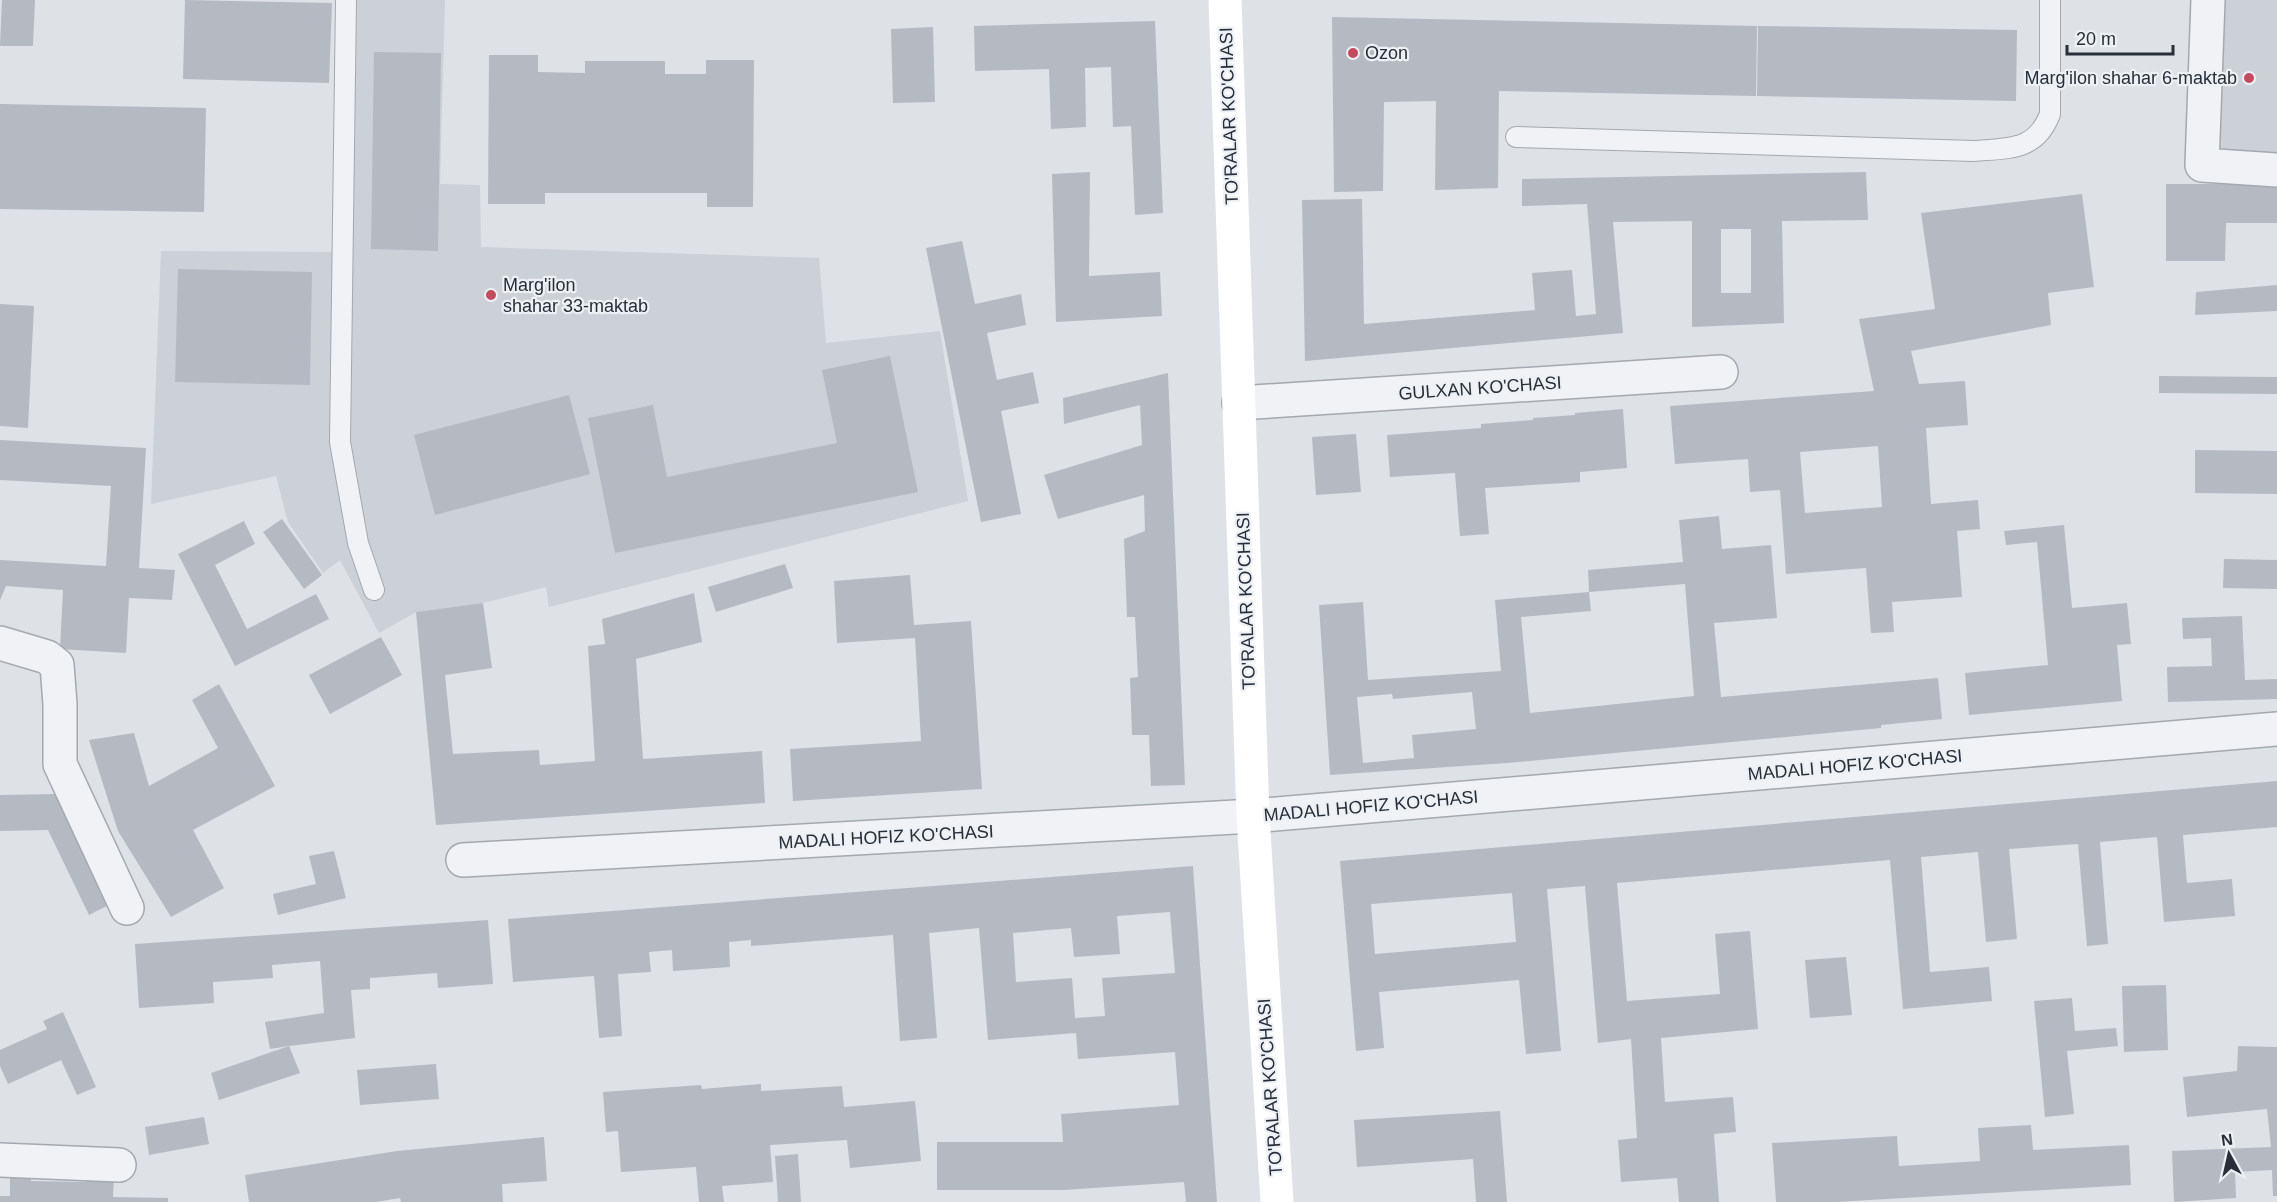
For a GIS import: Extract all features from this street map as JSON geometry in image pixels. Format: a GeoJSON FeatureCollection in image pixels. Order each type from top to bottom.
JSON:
{"type":"FeatureCollection","features":[{"type":"Feature","properties":{"kind":"street","name":"TO'RALAR KO'CHASI"},"geometry":{"type":"LineString","coordinates":[[1225,0],[1253,816],[1278,1202]]}},
{"type":"Feature","properties":{"kind":"street"},"geometry":{"type":"LineString","coordinates":[[2208,0],[2202,165],[2277,170]]}},
{"type":"Feature","properties":{"kind":"street","name":"GULXAN KO'CHASI"},"geometry":{"type":"LineString","coordinates":[[1239,403],[1721,372]]}},
{"type":"Feature","properties":{"kind":"street"},"geometry":{"type":"LineString","coordinates":[[0,643],[47,657],[57,665],[60,704],[60,764],[127,908]]}},
{"type":"Feature","properties":{"kind":"street","name":"MADALI HOFIZ KO'CHASI"},"geometry":{"type":"LineString","coordinates":[[463,860],[1253,816],[2277,729]]}},
{"type":"Feature","properties":{"kind":"street"},"geometry":{"type":"LineString","coordinates":[[0,1160],[118,1165]]}},
{"type":"Feature","properties":{"kind":"lane"},"geometry":{"type":"LineString","coordinates":[[346,0],[340,442],[358,543],[374,590]]}},
{"type":"Feature","properties":{"kind":"lane"},"geometry":{"type":"LineString","coordinates":[[1516,137],[1974,151],[2015,147],[2034,139],[2044,129],[2050,114],[2050,0]]}},
{"type":"Feature","properties":{"kind":"shaded area","name":"Marg'ilon shahar 33-maktab"},"geometry":{"type":"Polygon","coordinates":[[[357,0],[445,0],[440,184],[480,185],[481,247],[819,258],[826,343],[940,331],[968,501],[549,607],[546,587],[483,603],[416,612],[379,633],[340,560],[323,573],[288,522],[276,476],[151,504],[161,251],[347,252],[357,0]]]}},
{"type":"Feature","properties":{"kind":"shaded area","name":"Marg'ilon shahar 6-maktab"},"geometry":{"type":"Polygon","coordinates":[[[2226,0],[2277,0],[2277,159],[2217,156],[2226,0]]]}},
{"type":"Feature","properties":{"kind":"building"},"geometry":{"type":"Polygon","coordinates":[[[2,0],[35,0],[33,46],[0,46],[2,0]]]}},
{"type":"Feature","properties":{"kind":"building"},"geometry":{"type":"Polygon","coordinates":[[[185,0],[332,3],[329,83],[183,79],[185,0]]]}},
{"type":"Feature","properties":{"kind":"building"},"geometry":{"type":"Polygon","coordinates":[[[1332,17],[1757,26],[1756,96],[1499,91],[1498,188],[1435,190],[1436,101],[1384,102],[1383,191],[1334,192],[1332,17]]]}},
{"type":"Feature","properties":{"kind":"building"},"geometry":{"type":"Polygon","coordinates":[[[1155,21],[1163,213],[1135,215],[1131,126],[1113,127],[1111,67],[1085,68],[1086,127],[1051,129],[1049,69],[975,71],[974,26],[1155,21]]]}},
{"type":"Feature","properties":{"kind":"building"},"geometry":{"type":"Polygon","coordinates":[[[1758,26],[2017,30],[2016,101],[1757,96],[1758,26]]]}},
{"type":"Feature","properties":{"kind":"building"},"geometry":{"type":"Polygon","coordinates":[[[933,27],[935,102],[893,103],[891,29],[933,27]]]}},
{"type":"Feature","properties":{"kind":"building"},"geometry":{"type":"Polygon","coordinates":[[[374,52],[441,53],[438,251],[371,249],[374,52]]]}},
{"type":"Feature","properties":{"kind":"building"},"geometry":{"type":"Polygon","coordinates":[[[489,55],[538,55],[538,72],[585,73],[585,61],[665,61],[665,74],[706,74],[706,60],[754,60],[753,207],[707,207],[707,193],[545,193],[545,204],[488,204],[489,55]]]}},
{"type":"Feature","properties":{"kind":"building"},"geometry":{"type":"Polygon","coordinates":[[[0,104],[206,108],[204,212],[0,209],[0,104]]]}},
{"type":"Feature","properties":{"kind":"building"},"geometry":{"type":"Polygon","coordinates":[[[1090,172],[1089,276],[1160,272],[1162,316],[1056,322],[1052,174],[1090,172]]]}},
{"type":"Feature","properties":{"kind":"building"},"geometry":{"type":"Polygon","coordinates":[[[1866,172],[1868,220],[1782,221],[1784,323],[1692,327],[1692,221],[1613,222],[1623,333],[1305,361],[1302,200],[1362,199],[1364,324],[1535,310],[1532,273],[1572,270],[1576,316],[1596,314],[1587,204],[1522,206],[1522,179],[1866,172]],[[1721,229],[1721,293],[1751,293],[1751,229],[1721,229]]]}},
{"type":"Feature","properties":{"kind":"building"},"geometry":{"type":"Polygon","coordinates":[[[2166,184],[2277,184],[2277,223],[2226,223],[2225,261],[2166,261],[2166,184]]]}},
{"type":"Feature","properties":{"kind":"building"},"geometry":{"type":"Polygon","coordinates":[[[2082,194],[2094,287],[2048,293],[2051,325],[1911,351],[1919,384],[1965,381],[1968,425],[1926,428],[1931,504],[1978,500],[1980,529],[1957,531],[1962,597],[1892,602],[1894,632],[1871,633],[1866,568],[1786,574],[1780,490],[1750,492],[1748,459],[1675,464],[1670,406],[1874,391],[1859,319],[1935,309],[1921,213],[2082,194]],[[1878,446],[1800,452],[1805,513],[1882,507],[1878,446]]]}},
{"type":"Feature","properties":{"kind":"building"},"geometry":{"type":"Polygon","coordinates":[[[962,241],[975,304],[1021,294],[1026,325],[987,333],[997,380],[1033,372],[1039,403],[1001,411],[1021,514],[981,522],[926,248],[962,241]]]}},
{"type":"Feature","properties":{"kind":"building"},"geometry":{"type":"Polygon","coordinates":[[[178,269],[312,272],[310,385],[175,382],[178,269]]]}},
{"type":"Feature","properties":{"kind":"building"},"geometry":{"type":"Polygon","coordinates":[[[2277,285],[2277,311],[2195,315],[2196,292],[2277,285]]]}},
{"type":"Feature","properties":{"kind":"building"},"geometry":{"type":"Polygon","coordinates":[[[0,304],[34,306],[28,428],[0,426],[0,304]]]}},
{"type":"Feature","properties":{"kind":"building"},"geometry":{"type":"Polygon","coordinates":[[[890,356],[918,492],[615,553],[588,418],[653,405],[667,477],[837,443],[822,370],[890,356]]]}},
{"type":"Feature","properties":{"kind":"building"},"geometry":{"type":"Polygon","coordinates":[[[1168,373],[1185,785],[1151,786],[1149,735],[1132,735],[1130,678],[1138,677],[1135,617],[1127,617],[1124,539],[1145,531],[1144,495],[1058,519],[1044,475],[1142,445],[1140,405],[1064,424],[1063,398],[1168,373]]]}},
{"type":"Feature","properties":{"kind":"building"},"geometry":{"type":"Polygon","coordinates":[[[2159,376],[2277,377],[2277,394],[2159,393],[2159,376]]]}},
{"type":"Feature","properties":{"kind":"building"},"geometry":{"type":"Polygon","coordinates":[[[569,395],[590,474],[435,515],[414,435],[569,395]]]}},
{"type":"Feature","properties":{"kind":"building"},"geometry":{"type":"Polygon","coordinates":[[[1623,409],[1627,468],[1580,472],[1580,482],[1485,488],[1489,534],[1460,536],[1455,473],[1390,477],[1387,435],[1481,428],[1481,424],[1623,409]]]}},
{"type":"Feature","properties":{"kind":"building"},"geometry":{"type":"Polygon","coordinates":[[[1356,434],[1361,492],[1316,495],[1312,437],[1356,434]]]}},
{"type":"Feature","properties":{"kind":"building"},"geometry":{"type":"Polygon","coordinates":[[[0,440],[146,448],[139,568],[175,570],[172,600],[129,598],[126,653],[60,649],[63,590],[6,586],[0,600],[0,560],[106,566],[111,486],[0,480],[0,440]]]}},
{"type":"Feature","properties":{"kind":"building"},"geometry":{"type":"Polygon","coordinates":[[[2195,450],[2277,451],[2277,494],[2195,493],[2195,450]]]}},
{"type":"Feature","properties":{"kind":"building"},"geometry":{"type":"Polygon","coordinates":[[[1719,516],[1722,549],[1771,545],[1777,618],[1714,623],[1721,697],[1938,678],[1942,719],[1881,725],[1881,728],[1507,763],[1330,775],[1319,605],[1363,602],[1368,680],[1501,671],[1495,600],[1589,592],[1588,570],[1683,562],[1679,520],[1719,516]],[[1685,584],[1589,592],[1591,611],[1521,617],[1530,713],[1694,696],[1685,584]],[[1472,692],[1393,699],[1392,694],[1357,697],[1363,763],[1414,758],[1412,735],[1476,729],[1472,692]]]}},
{"type":"Feature","properties":{"kind":"building"},"geometry":{"type":"Polygon","coordinates":[[[282,519],[322,575],[304,589],[263,532],[282,519]]]}},
{"type":"Feature","properties":{"kind":"building"},"geometry":{"type":"Polygon","coordinates":[[[244,521],[255,544],[215,565],[247,629],[316,594],[329,619],[235,666],[178,554],[244,521]]]}},
{"type":"Feature","properties":{"kind":"building"},"geometry":{"type":"Polygon","coordinates":[[[2064,525],[2072,608],[2127,603],[2131,644],[2117,645],[2122,701],[1969,715],[1965,673],[2048,665],[2037,542],[2006,545],[2004,531],[2064,525]]]}},
{"type":"Feature","properties":{"kind":"building"},"geometry":{"type":"Polygon","coordinates":[[[2224,559],[2277,560],[2277,589],[2223,588],[2224,559]]]}},
{"type":"Feature","properties":{"kind":"building"},"geometry":{"type":"Polygon","coordinates":[[[785,564],[793,588],[716,612],[708,587],[785,564]]]}},
{"type":"Feature","properties":{"kind":"building"},"geometry":{"type":"Polygon","coordinates":[[[910,575],[914,625],[971,621],[982,789],[793,801],[790,749],[921,741],[915,638],[837,643],[834,581],[910,575]]]}},
{"type":"Feature","properties":{"kind":"building"},"geometry":{"type":"Polygon","coordinates":[[[694,593],[702,642],[636,659],[643,759],[762,751],[765,803],[436,825],[416,612],[483,603],[492,668],[445,675],[453,754],[539,750],[540,765],[595,761],[588,646],[605,644],[602,619],[694,593]]]}},
{"type":"Feature","properties":{"kind":"building"},"geometry":{"type":"Polygon","coordinates":[[[2242,616],[2245,680],[2277,679],[2277,699],[2168,702],[2167,667],[2212,666],[2211,638],[2183,639],[2182,618],[2242,616]]]}},
{"type":"Feature","properties":{"kind":"building"},"geometry":{"type":"Polygon","coordinates":[[[381,637],[402,675],[330,714],[309,675],[381,637]]]}},
{"type":"Feature","properties":{"kind":"building"},"geometry":{"type":"Polygon","coordinates":[[[219,684],[275,786],[193,830],[224,888],[171,917],[118,831],[89,740],[134,733],[149,786],[218,748],[192,700],[219,684]]]}},
{"type":"Feature","properties":{"kind":"building"},"geometry":{"type":"Polygon","coordinates":[[[2277,781],[2277,827],[2183,835],[2187,883],[2232,879],[2235,916],[2164,922],[2157,837],[2100,842],[2108,944],[2087,946],[2078,844],[2009,849],[2017,939],[1986,942],[1978,852],[1921,857],[1930,972],[1989,967],[1992,1001],[1903,1009],[1890,860],[1617,883],[1627,1001],[1720,994],[1715,934],[1750,931],[1758,1029],[1661,1038],[1665,1102],[1733,1097],[1736,1132],[1714,1134],[1719,1202],[1679,1202],[1677,1178],[1621,1182],[1618,1140],[1637,1138],[1631,1039],[1598,1043],[1585,886],[1547,889],[1561,1051],[1526,1054],[1519,980],[1379,992],[1384,1048],[1356,1051],[1340,861],[2277,781]],[[1512,893],[1371,904],[1375,954],[1516,942],[1512,893]]]}},
{"type":"Feature","properties":{"kind":"building"},"geometry":{"type":"Polygon","coordinates":[[[55,794],[109,905],[89,915],[48,830],[0,831],[0,795],[55,794]]]}},
{"type":"Feature","properties":{"kind":"building"},"geometry":{"type":"Polygon","coordinates":[[[334,851],[346,898],[278,915],[273,894],[316,884],[309,856],[334,851]]]}},
{"type":"Feature","properties":{"kind":"building"},"geometry":{"type":"Polygon","coordinates":[[[1193,866],[1217,1202],[1186,1202],[1184,1182],[1064,1190],[937,1190],[937,1142],[1063,1142],[1061,1114],[1179,1105],[1175,1052],[1078,1059],[1076,1033],[988,1040],[979,928],[929,933],[937,1038],[900,1041],[893,935],[751,946],[751,940],[729,942],[730,967],[673,971],[672,950],[649,952],[651,972],[618,974],[622,1036],[599,1038],[594,976],[513,982],[508,919],[1193,866]],[[1170,912],[1117,916],[1120,954],[1074,957],[1071,928],[1013,933],[1016,982],[1072,978],[1075,1018],[1105,1016],[1102,978],[1175,973],[1170,912]]]}},
{"type":"Feature","properties":{"kind":"building"},"geometry":{"type":"Polygon","coordinates":[[[488,920],[493,984],[438,988],[437,973],[370,978],[370,989],[351,990],[355,1038],[270,1049],[265,1022],[324,1013],[320,961],[272,965],[273,978],[213,982],[214,1003],[139,1008],[135,944],[488,920]]]}},
{"type":"Feature","properties":{"kind":"building"},"geometry":{"type":"Polygon","coordinates":[[[1846,957],[1852,1015],[1810,1018],[1805,960],[1846,957]]]}},
{"type":"Feature","properties":{"kind":"building"},"geometry":{"type":"Polygon","coordinates":[[[2166,985],[2168,1050],[2124,1052],[2122,986],[2166,985]]]}},
{"type":"Feature","properties":{"kind":"building"},"geometry":{"type":"Polygon","coordinates":[[[2072,998],[2075,1031],[2116,1028],[2118,1046],[2067,1051],[2074,1114],[2045,1117],[2034,1001],[2072,998]]]}},
{"type":"Feature","properties":{"kind":"building"},"geometry":{"type":"Polygon","coordinates":[[[63,1012],[96,1087],[77,1095],[61,1060],[8,1084],[0,1066],[0,1050],[47,1029],[43,1021],[63,1012]]]}},
{"type":"Feature","properties":{"kind":"building"},"geometry":{"type":"Polygon","coordinates":[[[289,1046],[300,1073],[219,1100],[211,1073],[289,1046]]]}},
{"type":"Feature","properties":{"kind":"building"},"geometry":{"type":"Polygon","coordinates":[[[2238,1046],[2277,1047],[2277,1196],[2273,1196],[2272,1170],[2235,1172],[2236,1198],[2174,1202],[2172,1151],[2271,1147],[2267,1109],[2187,1117],[2183,1077],[2237,1071],[2238,1046]]]}},
{"type":"Feature","properties":{"kind":"building"},"geometry":{"type":"Polygon","coordinates":[[[436,1064],[439,1099],[360,1105],[357,1070],[436,1064]]]}},
{"type":"Feature","properties":{"kind":"building"},"geometry":{"type":"Polygon","coordinates":[[[761,1084],[761,1091],[842,1086],[844,1107],[915,1101],[921,1161],[850,1168],[847,1140],[770,1145],[773,1182],[722,1186],[724,1202],[699,1202],[696,1167],[621,1172],[618,1131],[606,1132],[603,1092],[701,1085],[702,1089],[761,1084]]]}},
{"type":"Feature","properties":{"kind":"building"},"geometry":{"type":"Polygon","coordinates":[[[1500,1111],[1507,1202],[1476,1202],[1473,1159],[1357,1167],[1354,1120],[1500,1111]]]}},
{"type":"Feature","properties":{"kind":"building"},"geometry":{"type":"Polygon","coordinates":[[[204,1117],[209,1144],[149,1155],[145,1127],[204,1117]]]}},
{"type":"Feature","properties":{"kind":"building"},"geometry":{"type":"Polygon","coordinates":[[[2031,1125],[2033,1150],[2129,1145],[2131,1185],[1835,1202],[1776,1202],[1772,1143],[1897,1136],[1899,1166],[1980,1161],[1978,1128],[2031,1125]]]}},
{"type":"Feature","properties":{"kind":"building"},"geometry":{"type":"Polygon","coordinates":[[[544,1137],[547,1181],[502,1184],[503,1202],[401,1202],[400,1198],[376,1202],[249,1202],[245,1175],[397,1151],[544,1137]]]}},
{"type":"Feature","properties":{"kind":"building"},"geometry":{"type":"Polygon","coordinates":[[[798,1154],[801,1202],[778,1202],[775,1156],[798,1154]]]}},
{"type":"Feature","properties":{"kind":"building"},"geometry":{"type":"Polygon","coordinates":[[[10,1172],[31,1172],[31,1181],[86,1182],[86,1173],[114,1173],[113,1197],[168,1198],[168,1202],[0,1202],[0,1196],[10,1196],[10,1172]]]}},
{"type":"Feature","properties":{"kind":"place","name":"Ozon"},"geometry":{"type":"Point","coordinates":[1353,53]}},
{"type":"Feature","properties":{"kind":"place","name":"Marg'ilon shahar 6-maktab"},"geometry":{"type":"Point","coordinates":[2249,78]}},
{"type":"Feature","properties":{"kind":"place","name":"Marg'ilon shahar 33-maktab"},"geometry":{"type":"Point","coordinates":[491,295]}}]}
